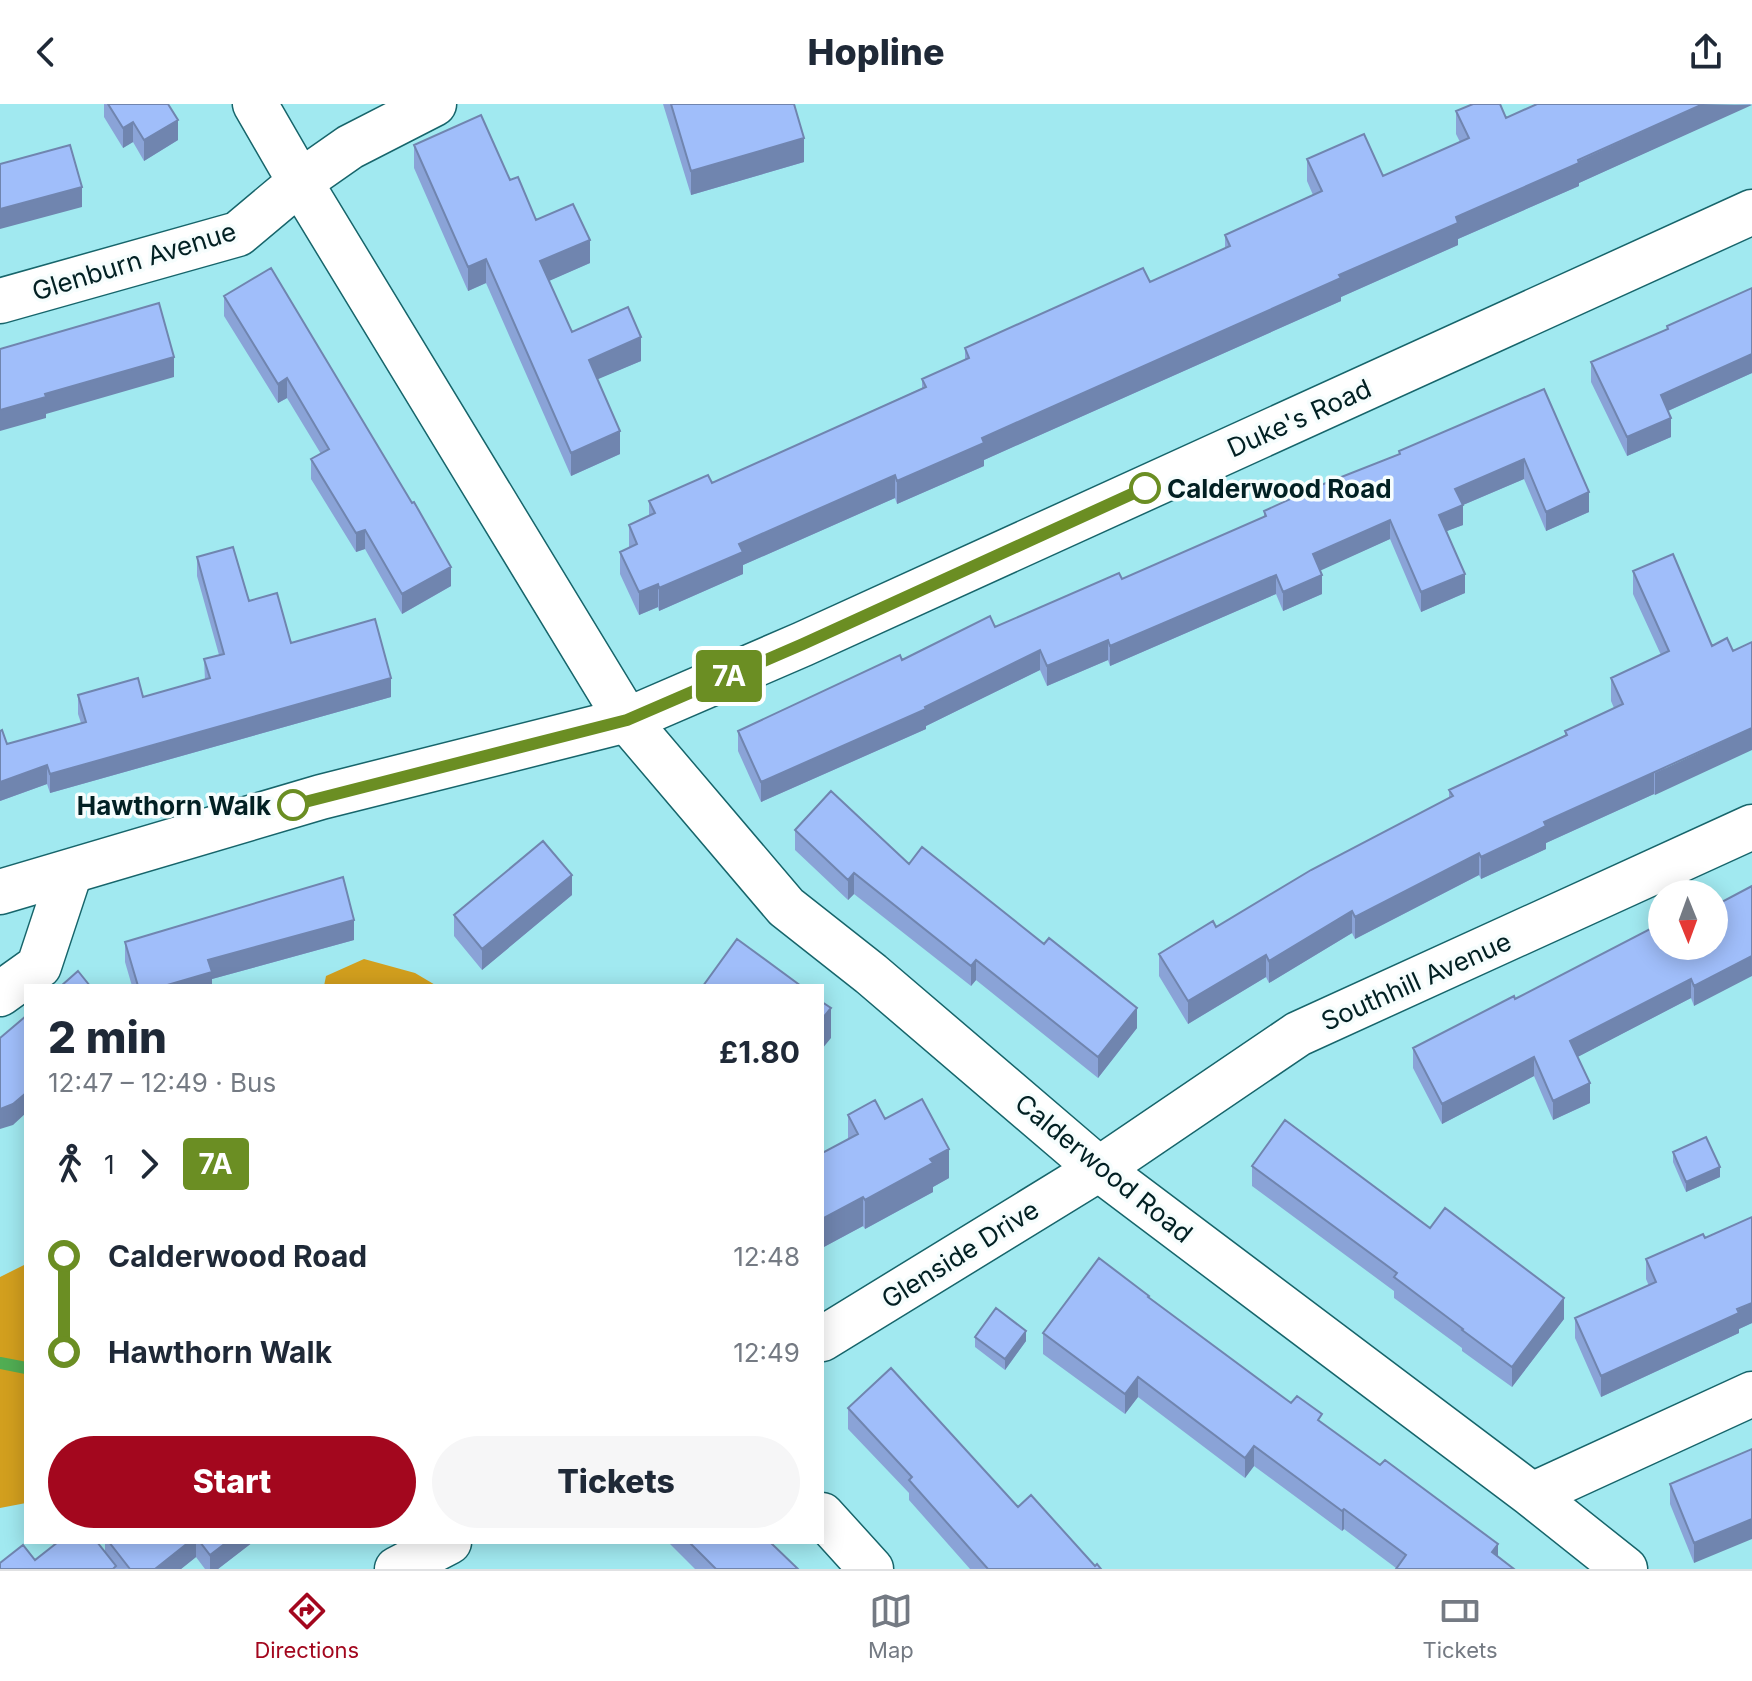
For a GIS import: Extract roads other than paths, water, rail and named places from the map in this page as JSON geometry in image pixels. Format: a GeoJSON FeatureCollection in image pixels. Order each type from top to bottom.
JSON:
{"type":"FeatureCollection","features":[{"type":"Feature","properties":{"kind":"street"},"geometry":{"type":"LineString","coordinates":[[255,104],[627,720]]}},
{"type":"Feature","properties":{"kind":"street","name":"Glenburn Avenue"},"geometry":{"type":"LineString","coordinates":[[0,301],[238,234],[300,182],[350,147],[434,104]]}},
{"type":"Feature","properties":{"kind":"street","name":"Duke's Road"},"geometry":{"type":"LineString","coordinates":[[0,892],[321,797],[627,720],[803,644],[1752,212]]}},
{"type":"Feature","properties":{"kind":"street","name":"Calderwood Road"},"geometry":{"type":"LineString","coordinates":[[627,720],[786,907],[871,974],[1099,1169],[1532,1495],[1625,1569]]}},
{"type":"Feature","properties":{"kind":"street","name":"Southhill Avenue"},"geometry":{"type":"LineString","coordinates":[[1099,1169],[1298,1034],[1752,827]]}},
{"type":"Feature","properties":{"kind":"street"},"geometry":{"type":"LineString","coordinates":[[0,994],[39,966],[70,872]]}},
{"type":"Feature","properties":{"kind":"street","name":"Glenside Drive"},"geometry":{"type":"LineString","coordinates":[[824,1338],[1099,1169]]}},
{"type":"Feature","properties":{"kind":"street"},"geometry":{"type":"LineString","coordinates":[[1532,1495],[1752,1394]]}},
{"type":"Feature","properties":{"kind":"street"},"geometry":{"type":"LineString","coordinates":[[824,1517],[871,1569]]}},
{"type":"Feature","properties":{"kind":"street"},"geometry":{"type":"LineString","coordinates":[[397,1569],[445,1544]]}},
{"type":"Feature","properties":{"kind":"waterway"},"geometry":{"type":"LineString","coordinates":[[0,1363],[24,1368]]}},
{"type":"Feature","properties":{"kind":"place","name":"Calderwood Road"},"geometry":{"type":"Point","coordinates":[1145,488]}},
{"type":"Feature","properties":{"kind":"place","name":"Hawthorn Walk"},"geometry":{"type":"Point","coordinates":[293,805]}}]}
